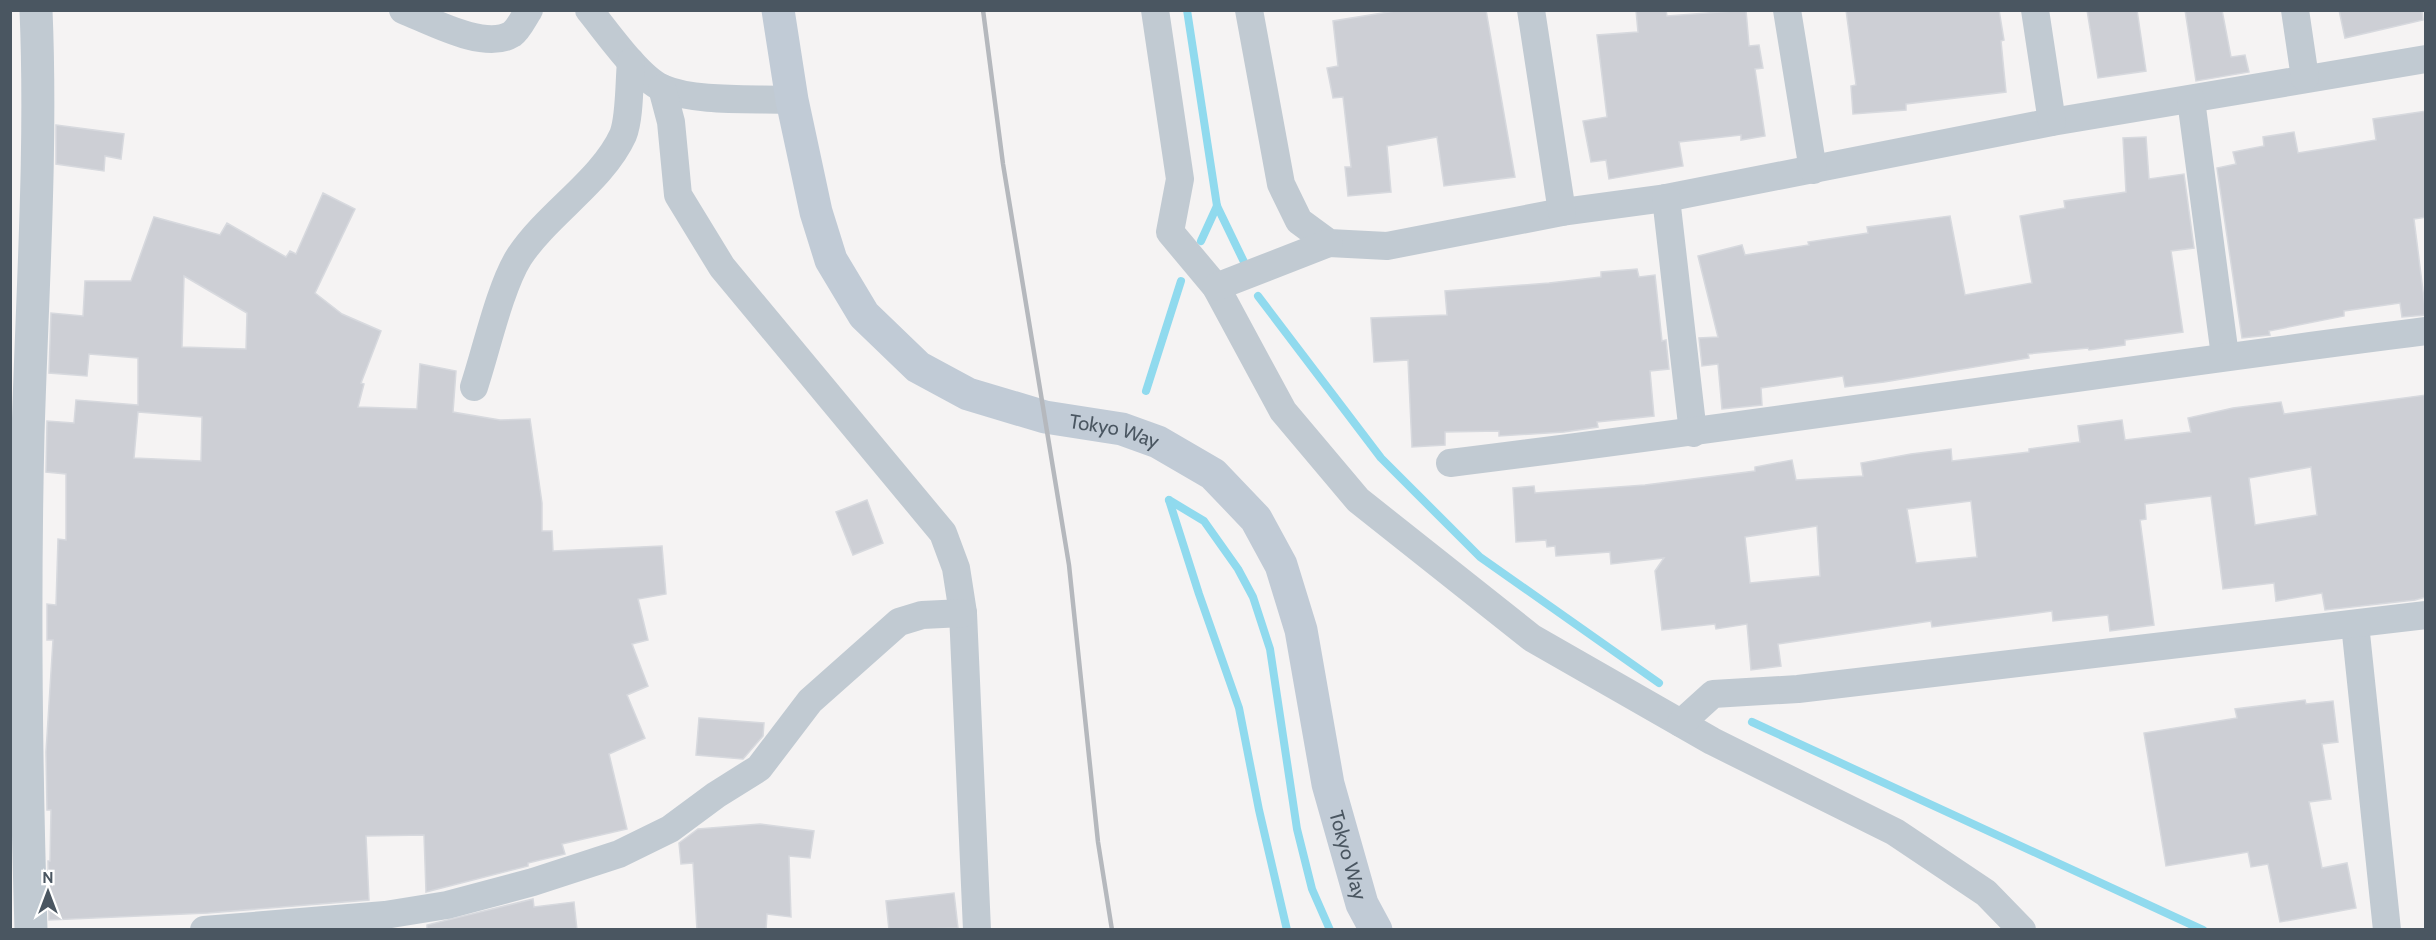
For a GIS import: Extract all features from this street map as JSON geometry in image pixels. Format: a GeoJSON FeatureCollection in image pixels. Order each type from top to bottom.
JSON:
{"type":"FeatureCollection","features":[{"type":"Feature","properties":{"kind":"main road","name":"Tokyo Way"},"geometry":{"type":"LineString","coordinates":[[778,10],[792,100],[816,212],[831,260],[864,315],[918,367],[968,394],[1045,417],[1122,429],[1158,442],[1213,474],[1256,519],[1281,564],[1301,630],[1328,784],[1362,904],[1376,930]]}},
{"type":"Feature","properties":{"kind":"street"},"geometry":{"type":"LineString","coordinates":[[31,930],[26,756],[28,437],[39,99],[36,10]]}},
{"type":"Feature","properties":{"kind":"street"},"geometry":{"type":"LineString","coordinates":[[403,10],[481,40],[497,40],[514,33],[528,10]]}},
{"type":"Feature","properties":{"kind":"street"},"geometry":{"type":"LineString","coordinates":[[589,10],[631,62],[662,87],[701,97],[792,100]]}},
{"type":"Feature","properties":{"kind":"street"},"geometry":{"type":"LineString","coordinates":[[1155,10],[1180,179],[1170,232],[1216,287],[1283,411],[1358,500],[1532,638],[1681,723],[1895,832],[1986,893],[2022,930]]}},
{"type":"Feature","properties":{"kind":"street"},"geometry":{"type":"LineString","coordinates":[[1249,10],[1281,184],[1299,221],[1329,243]]}},
{"type":"Feature","properties":{"kind":"street"},"geometry":{"type":"LineString","coordinates":[[1531,10],[1562,212]]}},
{"type":"Feature","properties":{"kind":"street"},"geometry":{"type":"LineString","coordinates":[[1787,10],[1813,170]]}},
{"type":"Feature","properties":{"kind":"street"},"geometry":{"type":"LineString","coordinates":[[2035,10],[2052,122]]}},
{"type":"Feature","properties":{"kind":"street"},"geometry":{"type":"LineString","coordinates":[[2295,10],[2305,78]]}},
{"type":"Feature","properties":{"kind":"street"},"geometry":{"type":"LineString","coordinates":[[1216,287],[1329,243],[1387,246],[1562,212],[1666,198],[2052,122],[2426,59]]}},
{"type":"Feature","properties":{"kind":"street"},"geometry":{"type":"LineString","coordinates":[[474,387],[499,306],[518,259],[538,231],[609,158],[624,133],[631,62]]}},
{"type":"Feature","properties":{"kind":"street"},"geometry":{"type":"LineString","coordinates":[[662,87],[671,122],[678,195],[722,267],[943,533],[956,568],[963,613],[977,930]]}},
{"type":"Feature","properties":{"kind":"street"},"geometry":{"type":"LineString","coordinates":[[2191,100],[2225,356]]}},
{"type":"Feature","properties":{"kind":"street"},"geometry":{"type":"LineString","coordinates":[[1666,198],[1693,433]]}},
{"type":"Feature","properties":{"kind":"street"},"geometry":{"type":"LineString","coordinates":[[1450,463],[1693,433],[2225,356],[2426,331]]}},
{"type":"Feature","properties":{"kind":"street"},"geometry":{"type":"LineString","coordinates":[[204,930],[388,922],[534,882],[619,854],[670,829],[716,795],[759,768],[810,701],[899,622],[921,615],[963,613]]}},
{"type":"Feature","properties":{"kind":"street"},"geometry":{"type":"LineString","coordinates":[[1681,723],[1713,694],[1798,689],[2426,615]]}},
{"type":"Feature","properties":{"kind":"street"},"geometry":{"type":"LineString","coordinates":[[2355,624],[2387,930]]}},
{"type":"Feature","properties":{"kind":"building"},"geometry":{"type":"Polygon","coordinates":[[[1401,10],[1486,10],[1515,177],[1444,186],[1437,137],[1387,146],[1391,192],[1348,196],[1345,167],[1351,167],[1343,97],[1333,98],[1327,68],[1338,66],[1333,21],[1401,10]]]}},
{"type":"Feature","properties":{"kind":"building"},"geometry":{"type":"Polygon","coordinates":[[[1636,10],[1666,10],[1667,16],[1746,10],[1749,46],[1759,45],[1763,68],[1755,69],[1765,136],[1741,140],[1741,135],[1679,142],[1683,166],[1609,179],[1606,160],[1591,162],[1583,121],[1607,117],[1597,35],[1638,32],[1636,10]]]}},
{"type":"Feature","properties":{"kind":"building"},"geometry":{"type":"Polygon","coordinates":[[[1846,10],[1999,10],[2004,40],[2001,41],[2006,92],[1906,104],[1906,110],[1853,114],[1851,86],[1856,85],[1846,10]]]}},
{"type":"Feature","properties":{"kind":"building"},"geometry":{"type":"Polygon","coordinates":[[[2087,10],[2137,10],[2146,71],[2098,78],[2087,10]]]}},
{"type":"Feature","properties":{"kind":"building"},"geometry":{"type":"Polygon","coordinates":[[[2185,10],[2222,10],[2231,57],[2245,55],[2249,72],[2196,81],[2185,10]]]}},
{"type":"Feature","properties":{"kind":"building"},"geometry":{"type":"Polygon","coordinates":[[[2339,10],[2422,10],[2423,20],[2345,38],[2339,10]]]}},
{"type":"Feature","properties":{"kind":"building"},"geometry":{"type":"Polygon","coordinates":[[[2426,111],[2426,217],[2414,219],[2426,315],[2402,317],[2400,303],[2344,311],[2344,316],[2269,331],[2270,335],[2242,338],[2217,168],[2236,164],[2233,152],[2264,146],[2263,137],[2294,132],[2298,153],[2376,140],[2373,119],[2426,111]]]}},
{"type":"Feature","properties":{"kind":"building"},"geometry":{"type":"Polygon","coordinates":[[[56,125],[124,134],[121,159],[105,156],[104,171],[56,164],[56,125]]]}},
{"type":"Feature","properties":{"kind":"building"},"geometry":{"type":"Polygon","coordinates":[[[2146,137],[2149,179],[2184,174],[2194,248],[2171,251],[2183,332],[2125,340],[2125,345],[2028,354],[2029,358],[1884,382],[1845,387],[1843,376],[1761,388],[1762,405],[1722,409],[1718,364],[1702,366],[1699,338],[1718,337],[1698,256],[1742,245],[1745,255],[1809,245],[1808,242],[1868,233],[1867,227],[1950,216],[1965,295],[2032,283],[2020,216],[2065,208],[2064,201],[2126,192],[2123,138],[2146,137]]]}},
{"type":"Feature","properties":{"kind":"building"},"geometry":{"type":"Polygon","coordinates":[[[323,193],[355,209],[315,293],[342,314],[381,331],[361,383],[364,384],[358,407],[417,409],[420,364],[456,371],[453,412],[500,420],[530,419],[542,503],[542,531],[552,531],[553,551],[662,546],[666,594],[638,599],[648,640],[632,644],[648,686],[627,695],[645,738],[609,754],[627,829],[562,844],[565,854],[528,863],[528,866],[426,892],[424,835],[366,836],[369,900],[208,913],[49,920],[48,861],[50,861],[51,810],[47,810],[46,752],[53,640],[47,640],[47,604],[56,605],[58,539],[66,540],[66,474],[46,472],[47,421],[74,423],[76,400],[138,405],[138,358],[89,354],[87,376],[49,373],[51,313],[83,316],[85,281],[131,281],[154,217],[220,235],[227,223],[286,257],[290,251],[296,254],[323,193]],[[184,276],[182,347],[246,349],[247,313],[184,276]],[[138,412],[134,458],[201,461],[202,417],[138,412]]]}},
{"type":"Feature","properties":{"kind":"building"},"geometry":{"type":"Polygon","coordinates":[[[1637,269],[1639,277],[1655,275],[1662,341],[1666,340],[1669,369],[1650,371],[1654,416],[1597,422],[1598,427],[1564,432],[1499,436],[1499,431],[1445,432],[1445,445],[1412,447],[1408,360],[1374,362],[1371,318],[1447,315],[1445,291],[1549,283],[1601,277],[1601,272],[1637,269]]]}},
{"type":"Feature","properties":{"kind":"building"},"geometry":{"type":"Polygon","coordinates":[[[2426,395],[2426,597],[2325,610],[2322,593],[2276,601],[2274,583],[2223,589],[2211,496],[2145,504],[2146,519],[2140,520],[2154,625],[2110,631],[2108,615],[2053,621],[2052,611],[1932,627],[1931,621],[1778,644],[1781,666],[1751,670],[1747,624],[1716,629],[1715,624],[1662,630],[1655,571],[1664,558],[1611,564],[1610,552],[1556,556],[1555,546],[1547,547],[1546,540],[1516,542],[1513,488],[1534,486],[1535,493],[1645,485],[1755,471],[1755,467],[1792,460],[1796,480],[1863,476],[1861,463],[1911,454],[1951,449],[1952,461],[2029,452],[2029,449],[2080,442],[2078,426],[2122,420],[2125,440],[2191,432],[2188,418],[2233,408],[2281,402],[2284,414],[2426,395]],[[2311,467],[2249,478],[2255,525],[2317,515],[2311,467]],[[1971,501],[1907,509],[1916,563],[1977,557],[1971,501]],[[1817,526],[1745,537],[1750,583],[1820,576],[1817,526]]]}},
{"type":"Feature","properties":{"kind":"building"},"geometry":{"type":"Polygon","coordinates":[[[867,500],[883,543],[853,555],[836,512],[867,500]]]}},
{"type":"Feature","properties":{"kind":"building"},"geometry":{"type":"Polygon","coordinates":[[[2305,700],[2306,704],[2333,701],[2338,742],[2322,744],[2331,799],[2309,802],[2322,868],[2347,863],[2356,908],[2280,922],[2268,864],[2251,867],[2248,852],[2166,866],[2144,733],[2237,718],[2235,709],[2305,700]]]}},
{"type":"Feature","properties":{"kind":"building"},"geometry":{"type":"Polygon","coordinates":[[[699,718],[764,723],[763,736],[743,759],[696,755],[699,718]]]}},
{"type":"Feature","properties":{"kind":"building"},"geometry":{"type":"Polygon","coordinates":[[[760,824],[814,831],[810,858],[789,856],[791,917],[767,914],[766,930],[697,930],[693,863],[681,864],[679,843],[698,829],[760,824]]]}},
{"type":"Feature","properties":{"kind":"building"},"geometry":{"type":"Polygon","coordinates":[[[954,893],[958,928],[889,930],[886,901],[954,893]]]}},
{"type":"Feature","properties":{"kind":"building"},"geometry":{"type":"Polygon","coordinates":[[[533,899],[534,907],[574,902],[577,930],[427,930],[427,925],[533,899]]]}},
{"type":"Feature","properties":{"kind":"waterway"},"geometry":{"type":"LineString","coordinates":[[1187,10],[1217,206],[1245,264]]}},
{"type":"Feature","properties":{"kind":"waterway"},"geometry":{"type":"LineString","coordinates":[[1201,241],[1217,206]]}},
{"type":"Feature","properties":{"kind":"waterway"},"geometry":{"type":"LineString","coordinates":[[1146,391],[1181,281]]}},
{"type":"Feature","properties":{"kind":"waterway"},"geometry":{"type":"LineString","coordinates":[[1258,296],[1381,458],[1480,557],[1659,683]]}},
{"type":"Feature","properties":{"kind":"waterway"},"geometry":{"type":"LineString","coordinates":[[1169,500],[1204,521],[1238,569],[1253,597],[1270,649],[1297,829],[1312,889],[1330,930]]}},
{"type":"Feature","properties":{"kind":"waterway"},"geometry":{"type":"LineString","coordinates":[[1169,500],[1239,708],[1259,810],[1287,930]]}},
{"type":"Feature","properties":{"kind":"waterway"},"geometry":{"type":"LineString","coordinates":[[1752,722],[2203,930]]}},
{"type":"Feature","properties":{"kind":"railway"},"geometry":{"type":"LineString","coordinates":[[983,10],[1003,164],[1069,565],[1098,842],[1112,930]]}}]}
